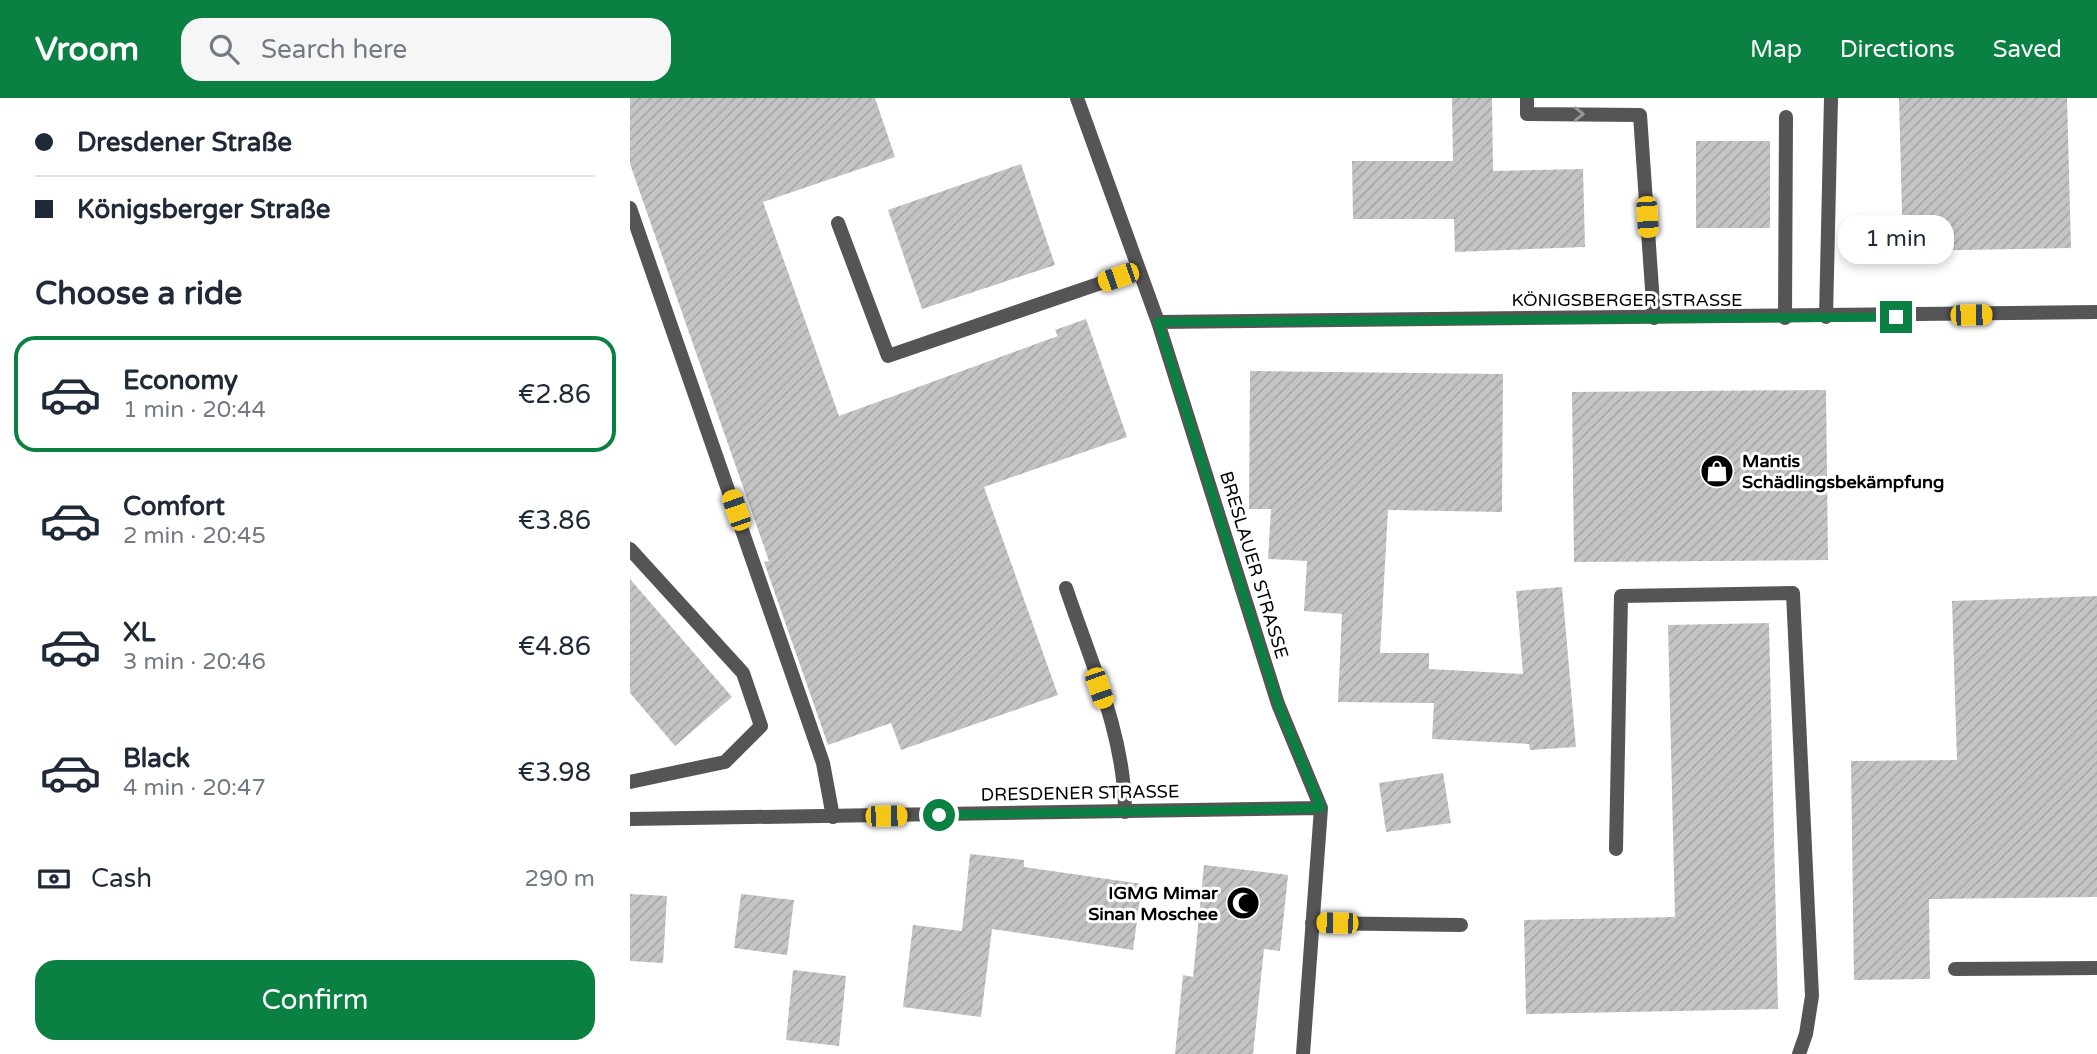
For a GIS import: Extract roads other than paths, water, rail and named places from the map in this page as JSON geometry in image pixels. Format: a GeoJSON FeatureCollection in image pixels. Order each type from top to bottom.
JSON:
{"type":"FeatureCollection","features":[{"type":"Feature","properties":{"kind":"street","name":"BRESLAUER STRASSE"},"geometry":{"type":"LineString","coordinates":[[1077,98],[1158,322],[1278,704],[1321,808],[1303,1054]]}},
{"type":"Feature","properties":{"kind":"street"},"geometry":{"type":"LineString","coordinates":[[1527,98],[1527,114],[1640,115],[1654,318]]}},
{"type":"Feature","properties":{"kind":"street"},"geometry":{"type":"LineString","coordinates":[[1826,317],[1830,98]]}},
{"type":"Feature","properties":{"kind":"street"},"geometry":{"type":"LineString","coordinates":[[1785,318],[1786,117]]}},
{"type":"Feature","properties":{"kind":"street"},"geometry":{"type":"LineString","coordinates":[[630,208],[823,763],[833,817]]}},
{"type":"Feature","properties":{"kind":"street"},"geometry":{"type":"LineString","coordinates":[[838,223],[888,356],[1139,270]]}},
{"type":"Feature","properties":{"kind":"street","name":"KÖNIGSBERGER STRASSE"},"geometry":{"type":"LineString","coordinates":[[1158,322],[1785,318],[2097,312]]}},
{"type":"Feature","properties":{"kind":"street"},"geometry":{"type":"LineString","coordinates":[[630,548],[743,673],[761,726],[726,762],[630,782]]}},
{"type":"Feature","properties":{"kind":"street"},"geometry":{"type":"LineString","coordinates":[[1066,588],[1116,738],[1125,778],[1125,812]]}},
{"type":"Feature","properties":{"kind":"street"},"geometry":{"type":"LineString","coordinates":[[1616,849],[1621,596],[1793,593],[1812,996],[1806,1034],[1799,1054]]}},
{"type":"Feature","properties":{"kind":"street","name":"DRESDENER STRASSE"},"geometry":{"type":"LineString","coordinates":[[630,819],[1321,808]]}},
{"type":"Feature","properties":{"kind":"street"},"geometry":{"type":"LineString","coordinates":[[1312,923],[1461,925]]}},
{"type":"Feature","properties":{"kind":"street"},"geometry":{"type":"LineString","coordinates":[[1955,969],[2097,968]]}},
{"type":"Feature","properties":{"kind":"place","name":"Mantis Schädlingsbekämpfung"},"geometry":{"type":"Point","coordinates":[1717,471]}},
{"type":"Feature","properties":{"kind":"place","name":"IGMG Mimar Sinan Moschee"},"geometry":{"type":"Point","coordinates":[1243,903]}}]}
